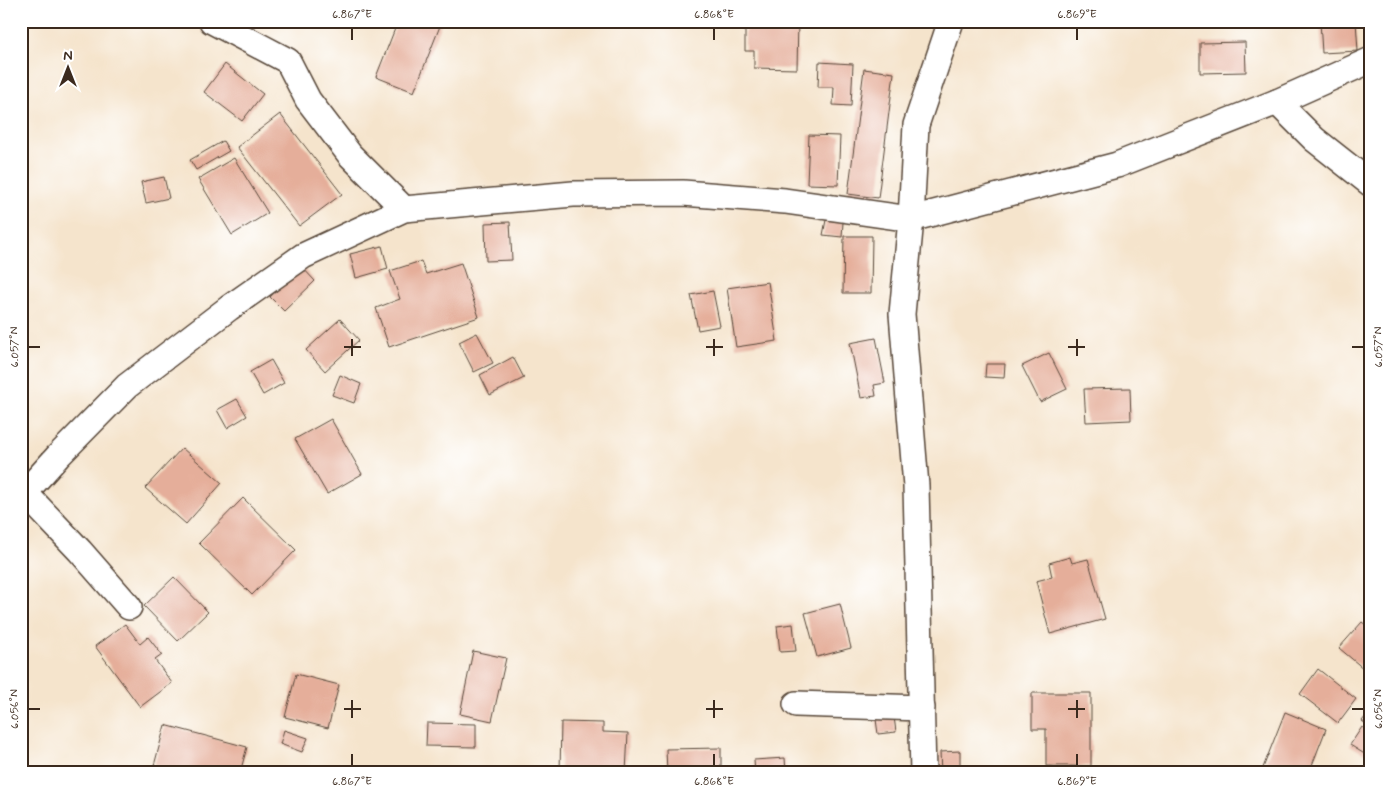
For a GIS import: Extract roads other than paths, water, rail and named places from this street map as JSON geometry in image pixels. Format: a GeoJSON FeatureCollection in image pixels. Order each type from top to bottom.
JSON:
{"type":"FeatureCollection","features":[{"type":"Feature","properties":{"kind":"street"},"geometry":{"type":"LineString","coordinates":[[212,21],[288,61],[308,100],[350,155],[404,209]]}},
{"type":"Feature","properties":{"kind":"street"},"geometry":{"type":"LineString","coordinates":[[924,773],[916,486],[902,314],[911,220],[916,125],[951,21]]}},
{"type":"Feature","properties":{"kind":"street"},"geometry":{"type":"LineString","coordinates":[[129,607],[80,551],[23,495],[126,386],[229,308],[303,256],[404,209],[573,194],[683,193],[785,201],[911,220],[1117,165],[1277,102],[1371,60]]}},
{"type":"Feature","properties":{"kind":"street"},"geometry":{"type":"LineString","coordinates":[[1277,102],[1314,139],[1371,184]]}},
{"type":"Feature","properties":{"kind":"street"},"geometry":{"type":"LineString","coordinates":[[796,704],[922,708]]}}]}
